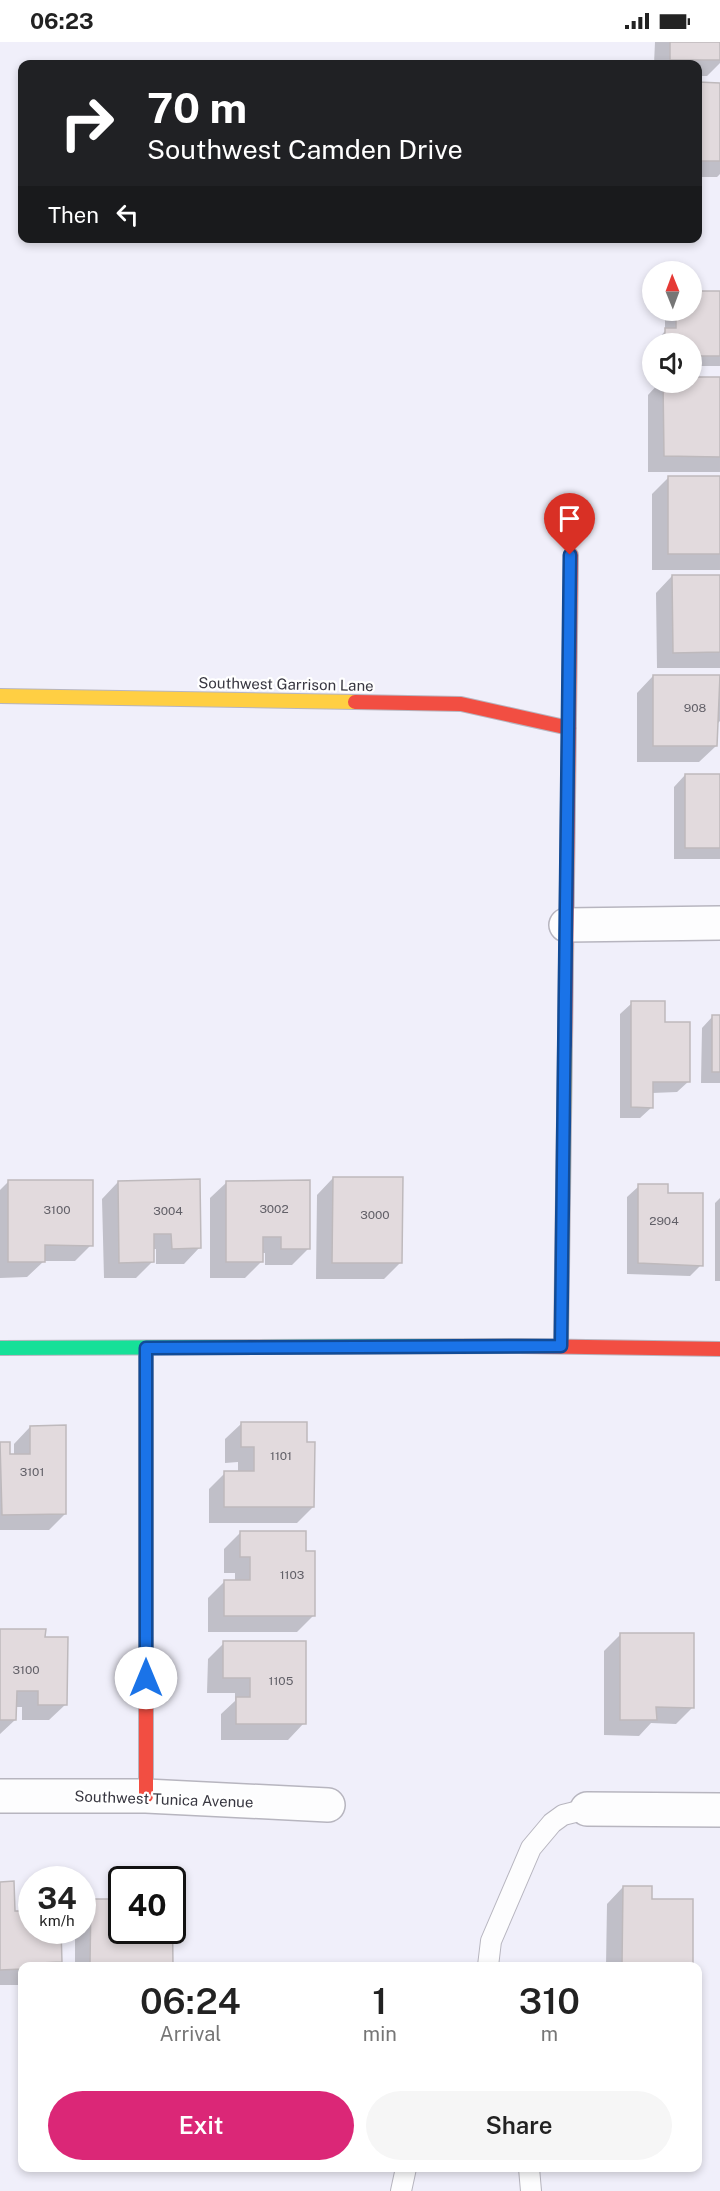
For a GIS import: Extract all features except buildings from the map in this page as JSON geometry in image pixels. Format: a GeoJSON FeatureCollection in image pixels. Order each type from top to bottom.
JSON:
{"type":"FeatureCollection","features":[{"type":"Feature","properties":{"kind":"street"},"geometry":{"type":"LineString","coordinates":[[561,1346],[570,555]]}},
{"type":"Feature","properties":{"kind":"street","name":"Southwest Garrison Lane"},"geometry":{"type":"LineString","coordinates":[[0,696],[461,704],[569,728]]}},
{"type":"Feature","properties":{"kind":"street"},"geometry":{"type":"LineString","coordinates":[[566,925],[720,923]]}},
{"type":"Feature","properties":{"kind":"street"},"geometry":{"type":"LineString","coordinates":[[0,1348],[561,1346],[720,1349]]}},
{"type":"Feature","properties":{"kind":"street"},"geometry":{"type":"LineString","coordinates":[[146,1348],[146,1796]]}},
{"type":"Feature","properties":{"kind":"street","name":"Southwest Tunica Avenue"},"geometry":{"type":"LineString","coordinates":[[0,1796],[146,1796],[328,1804]]}},
{"type":"Feature","properties":{"kind":"street"},"geometry":{"type":"LineString","coordinates":[[587,1809],[720,1809]]}},
{"type":"Feature","properties":{"kind":"lane"},"geometry":{"type":"LineString","coordinates":[[488,1962],[491,1941],[531,1848],[552,1823],[563,1815],[587,1809]]}},
{"type":"Feature","properties":{"kind":"lane"},"geometry":{"type":"LineString","coordinates":[[401,2191],[405,2172]]}},
{"type":"Feature","properties":{"kind":"lane"},"geometry":{"type":"LineString","coordinates":[[529,2172],[531,2191]]}},
{"type":"Feature","properties":{"kind":"traffic: fast"},"geometry":{"type":"LineString","coordinates":[[0,1348],[520,1346]]}},
{"type":"Feature","properties":{"kind":"traffic: fast"},"geometry":{"type":"LineString","coordinates":[[146,1348],[146,1530]]}},
{"type":"Feature","properties":{"kind":"traffic: slow"},"geometry":{"type":"LineString","coordinates":[[0,696],[355,702]]}},
{"type":"Feature","properties":{"kind":"traffic: slow"},"geometry":{"type":"LineString","coordinates":[[561,1346],[565,1045]]}},
{"type":"Feature","properties":{"kind":"traffic: jam"},"geometry":{"type":"LineString","coordinates":[[565,1045],[571,555]]}},
{"type":"Feature","properties":{"kind":"traffic: jam"},"geometry":{"type":"LineString","coordinates":[[355,702],[461,704],[569,728]]}},
{"type":"Feature","properties":{"kind":"traffic: jam"},"geometry":{"type":"LineString","coordinates":[[520,1346],[720,1349]]}},
{"type":"Feature","properties":{"kind":"traffic: jam"},"geometry":{"type":"LineString","coordinates":[[146,1530],[146,1796]]}},
{"type":"Feature","properties":{"kind":"route"},"geometry":{"type":"LineString","coordinates":[[146,1678],[146,1348],[561,1346],[570,555]]}}]}
